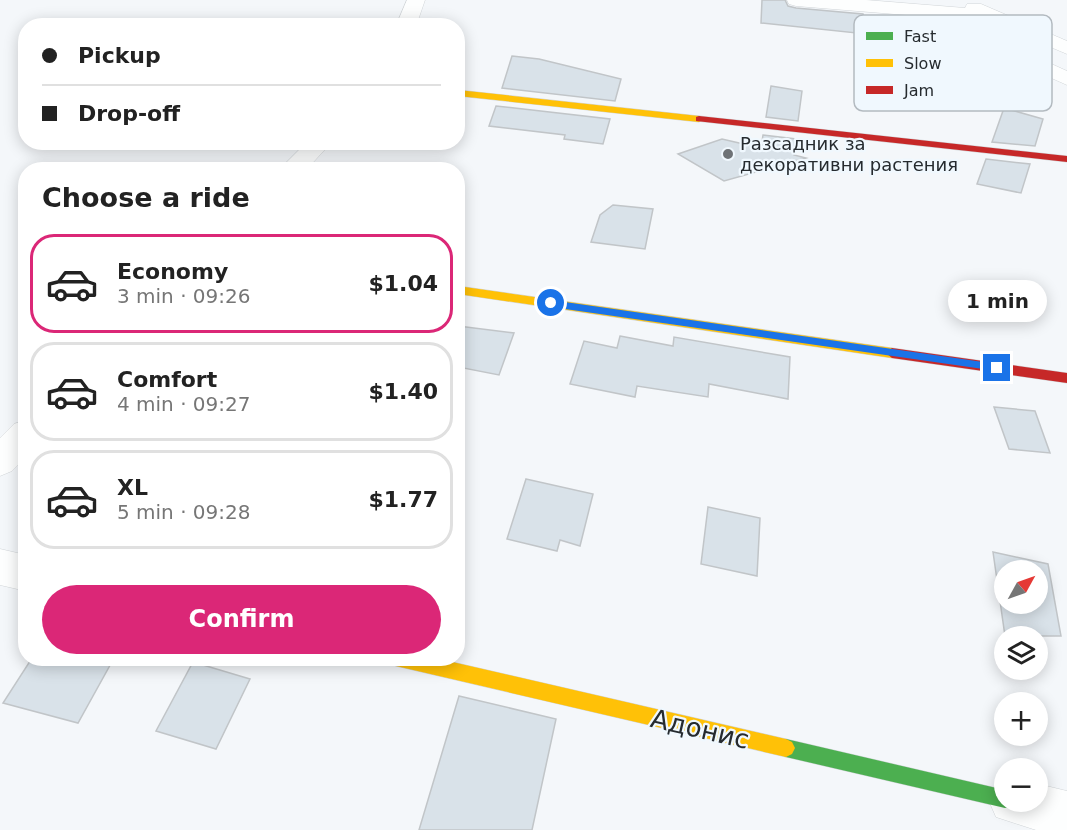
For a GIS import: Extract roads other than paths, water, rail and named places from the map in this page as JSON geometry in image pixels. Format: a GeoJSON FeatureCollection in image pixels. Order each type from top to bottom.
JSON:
{"type":"FeatureCollection","features":[{"type":"Feature","properties":{"kind":"street"},"geometry":{"type":"LineString","coordinates":[[409,18],[416,0]]}},
{"type":"Feature","properties":{"kind":"street"},"geometry":{"type":"LineString","coordinates":[[796,0],[981,15]]}},
{"type":"Feature","properties":{"kind":"street"},"geometry":{"type":"LineString","coordinates":[[956,0],[992,15]]}},
{"type":"Feature","properties":{"kind":"street"},"geometry":{"type":"LineString","coordinates":[[917,10],[928,15]]}},
{"type":"Feature","properties":{"kind":"street"},"geometry":{"type":"LineString","coordinates":[[1052,41],[1067,48]]}},
{"type":"Feature","properties":{"kind":"street"},"geometry":{"type":"LineString","coordinates":[[1052,72],[1067,79]]}},
{"type":"Feature","properties":{"kind":"street"},"geometry":{"type":"LineString","coordinates":[[465,94],[1067,159]]}},
{"type":"Feature","properties":{"kind":"street"},"geometry":{"type":"LineString","coordinates":[[300,162],[312,150]]}},
{"type":"Feature","properties":{"kind":"street"},"geometry":{"type":"LineString","coordinates":[[465,291],[1067,378]]}},
{"type":"Feature","properties":{"kind":"street"},"geometry":{"type":"LineString","coordinates":[[0,461],[18,442]]}},
{"type":"Feature","properties":{"kind":"street"},"geometry":{"type":"LineString","coordinates":[[0,567],[18,571]]}},
{"type":"Feature","properties":{"kind":"street","name":"Адонис"},"geometry":{"type":"LineString","coordinates":[[431,666],[994,796]]}},
{"type":"Feature","properties":{"kind":"street"},"geometry":{"type":"LineString","coordinates":[[1048,810],[1067,814]]}},
{"type":"Feature","properties":{"kind":"place","name":"Разсадник за декоративни растения"},"geometry":{"type":"Point","coordinates":[728,154]}}]}
